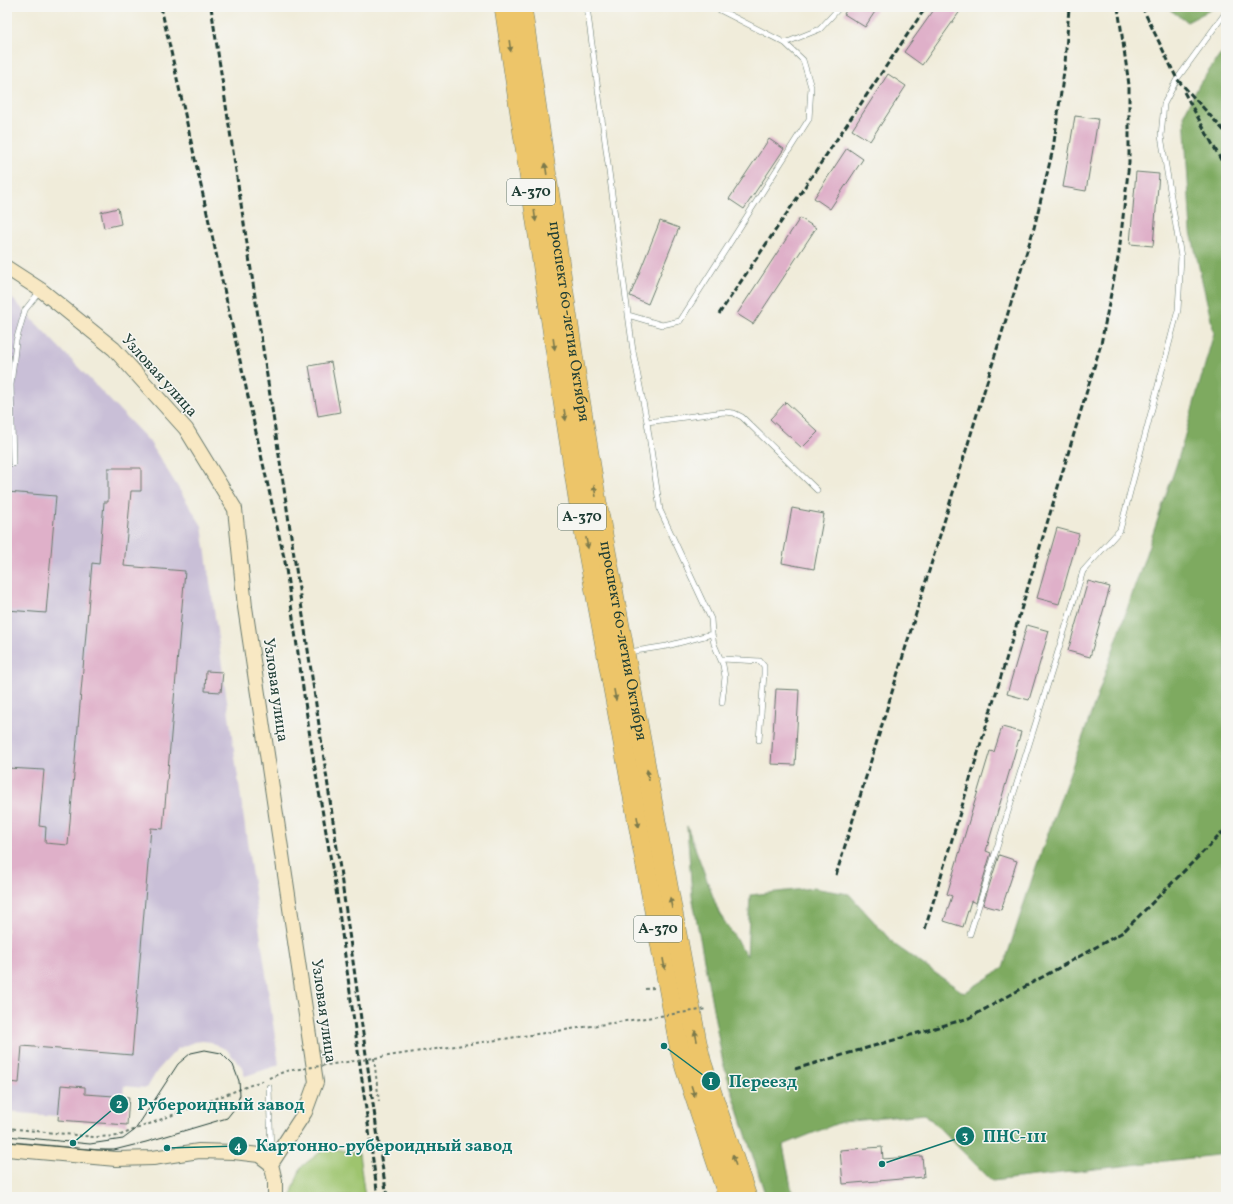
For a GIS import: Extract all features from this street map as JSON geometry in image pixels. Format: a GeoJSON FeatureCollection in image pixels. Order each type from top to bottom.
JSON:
{"type":"FeatureCollection","features":[{"type":"Feature","properties":{"kind":"highway","name":"проспект 60-летия Октября"},"geometry":{"type":"LineString","coordinates":[[504,7],[579,505],[617,655],[702,1063],[747,1197]]}},
{"type":"Feature","properties":{"kind":"highway","name":"проспект 60-летия Октября"},"geometry":{"type":"LineString","coordinates":[[522,7],[597,502],[617,655],[680,1046],[685,1068],[728,1197]]}},
{"type":"Feature","properties":{"kind":"street","name":"Узловая улица"},"geometry":{"type":"LineString","coordinates":[[7,268],[41,290],[114,349],[186,429],[235,509],[246,615],[316,1082],[305,1112],[271,1164]]}},
{"type":"Feature","properties":{"kind":"street"},"geometry":{"type":"LineString","coordinates":[[7,1149],[116,1159],[153,1158],[199,1151],[234,1152],[259,1155],[271,1164],[275,1181],[275,1197]]}},
{"type":"Feature","properties":{"kind":"lane"},"geometry":{"type":"LineString","coordinates":[[588,7],[633,351],[647,422],[660,510],[711,619],[714,644],[722,659],[724,677],[722,703]]}},
{"type":"Feature","properties":{"kind":"lane"},"geometry":{"type":"LineString","coordinates":[[628,315],[662,325],[680,320],[809,119],[811,87],[803,60],[786,43],[714,7]]}},
{"type":"Feature","properties":{"kind":"lane"},"geometry":{"type":"LineString","coordinates":[[786,43],[820,29],[840,7]]}},
{"type":"Feature","properties":{"kind":"lane"},"geometry":{"type":"LineString","coordinates":[[970,934],[1083,571],[1120,530],[1178,310],[1181,257],[1161,136],[1164,104],[1178,79],[1226,12]]}},
{"type":"Feature","properties":{"kind":"lane"},"geometry":{"type":"LineString","coordinates":[[13,464],[11,385],[16,341],[25,310],[41,290]]}},
{"type":"Feature","properties":{"kind":"lane"},"geometry":{"type":"LineString","coordinates":[[647,422],[724,412],[734,413],[742,417],[817,490]]}},
{"type":"Feature","properties":{"kind":"lane"},"geometry":{"type":"LineString","coordinates":[[617,655],[667,646],[712,634]]}},
{"type":"Feature","properties":{"kind":"lane"},"geometry":{"type":"LineString","coordinates":[[722,659],[760,661],[764,666],[759,740]]}},
{"type":"Feature","properties":{"kind":"lane"},"geometry":{"type":"LineString","coordinates":[[269,1087],[271,1164]]}},
{"type":"Feature","properties":{"kind":"path"},"geometry":{"type":"LineString","coordinates":[[7,1128],[94,1136],[118,1136],[286,1071],[707,1009]]}},
{"type":"Feature","properties":{"kind":"path"},"geometry":{"type":"LineString","coordinates":[[374,1058],[379,1102]]}},
{"type":"Feature","properties":{"kind":"shaded area"},"geometry":{"type":"Polygon","coordinates":[[[7,293],[149,441],[202,526],[279,1065],[245,1076],[241,1066],[227,1050],[211,1042],[194,1042],[177,1049],[157,1071],[147,1088],[124,1086],[120,1121],[7,1112],[7,293]]]}},
{"type":"Feature","properties":{"kind":"green space"},"geometry":{"type":"Polygon","coordinates":[[[1166,7],[1216,7],[1187,22],[1166,7]]]}},
{"type":"Feature","properties":{"kind":"green space"},"geometry":{"type":"Polygon","coordinates":[[[1226,47],[1226,1154],[992,1181],[925,1114],[841,1122],[783,1145],[793,1197],[766,1197],[723,1063],[692,895],[687,826],[719,913],[747,956],[750,895],[813,888],[849,894],[895,945],[964,993],[1003,968],[1036,867],[1096,700],[1177,463],[1214,333],[1191,232],[1184,114],[1200,83],[1226,47]]]}},
{"type":"Feature","properties":{"kind":"green space"},"geometry":{"type":"Polygon","coordinates":[[[327,1147],[359,1154],[365,1197],[292,1197],[293,1189],[301,1167],[327,1147]]]}},
{"type":"Feature","properties":{"kind":"building"},"geometry":{"type":"Polygon","coordinates":[[[848,7],[878,7],[865,27],[844,14],[848,7]]]}},
{"type":"Feature","properties":{"kind":"building"},"geometry":{"type":"Polygon","coordinates":[[[936,7],[963,7],[922,65],[904,52],[936,7]]]}},
{"type":"Feature","properties":{"kind":"building"},"geometry":{"type":"Polygon","coordinates":[[[888,74],[906,86],[870,141],[852,130],[888,74]]]}},
{"type":"Feature","properties":{"kind":"building"},"geometry":{"type":"Polygon","coordinates":[[[1075,116],[1098,119],[1086,191],[1063,187],[1075,116]]]}},
{"type":"Feature","properties":{"kind":"building"},"geometry":{"type":"Polygon","coordinates":[[[769,139],[784,149],[744,209],[729,199],[769,139]]]}},
{"type":"Feature","properties":{"kind":"building"},"geometry":{"type":"Polygon","coordinates":[[[847,148],[863,159],[830,209],[814,198],[847,148]]]}},
{"type":"Feature","properties":{"kind":"building"},"geometry":{"type":"Polygon","coordinates":[[[1136,172],[1159,174],[1153,246],[1130,244],[1136,172]]]}},
{"type":"Feature","properties":{"kind":"building"},"geometry":{"type":"Polygon","coordinates":[[[118,208],[121,224],[104,228],[101,212],[118,208]]]}},
{"type":"Feature","properties":{"kind":"building"},"geometry":{"type":"Polygon","coordinates":[[[800,218],[816,228],[753,324],[737,314],[800,218]]]}},
{"type":"Feature","properties":{"kind":"building"},"geometry":{"type":"Polygon","coordinates":[[[660,221],[679,228],[648,304],[630,296],[660,221]]]}},
{"type":"Feature","properties":{"kind":"building"},"geometry":{"type":"Polygon","coordinates":[[[331,362],[340,412],[318,416],[309,366],[331,362]]]}},
{"type":"Feature","properties":{"kind":"building"},"geometry":{"type":"Polygon","coordinates":[[[786,402],[818,432],[802,448],[770,419],[786,402]]]}},
{"type":"Feature","properties":{"kind":"building"},"geometry":{"type":"Polygon","coordinates":[[[108,468],[141,468],[141,491],[131,491],[124,566],[185,571],[163,829],[151,828],[132,1055],[22,1046],[19,1083],[7,1082],[7,768],[44,770],[39,826],[46,827],[45,843],[68,845],[92,563],[99,564],[104,502],[108,502],[108,468]]]}},
{"type":"Feature","properties":{"kind":"building"},"geometry":{"type":"Polygon","coordinates":[[[7,492],[56,496],[46,613],[7,610],[7,492]]]}},
{"type":"Feature","properties":{"kind":"building"},"geometry":{"type":"Polygon","coordinates":[[[792,508],[824,514],[814,569],[782,563],[792,508]]]}},
{"type":"Feature","properties":{"kind":"building"},"geometry":{"type":"Polygon","coordinates":[[[1057,528],[1079,534],[1059,604],[1037,598],[1057,528]]]}},
{"type":"Feature","properties":{"kind":"building"},"geometry":{"type":"Polygon","coordinates":[[[1088,581],[1110,587],[1090,657],[1068,651],[1088,581]]]}},
{"type":"Feature","properties":{"kind":"building"},"geometry":{"type":"Polygon","coordinates":[[[1027,625],[1049,631],[1029,700],[1007,694],[1027,625]]]}},
{"type":"Feature","properties":{"kind":"building"},"geometry":{"type":"Polygon","coordinates":[[[206,671],[223,672],[221,692],[205,691],[206,671]]]}},
{"type":"Feature","properties":{"kind":"building"},"geometry":{"type":"Polygon","coordinates":[[[776,689],[799,690],[795,765],[771,764],[776,689]]]}},
{"type":"Feature","properties":{"kind":"building"},"geometry":{"type":"Polygon","coordinates":[[[1002,727],[1021,732],[986,851],[991,853],[976,903],[971,901],[963,927],[944,921],[952,896],[947,894],[990,751],[994,752],[1002,727]]]}},
{"type":"Feature","properties":{"kind":"building"},"geometry":{"type":"Polygon","coordinates":[[[999,855],[1017,861],[1001,910],[983,905],[999,855]]]}},
{"type":"Feature","properties":{"kind":"building"},"geometry":{"type":"Polygon","coordinates":[[[61,1085],[85,1087],[85,1094],[129,1097],[127,1125],[58,1120],[61,1085]]]}},
{"type":"Feature","properties":{"kind":"building"},"geometry":{"type":"Polygon","coordinates":[[[882,1147],[883,1159],[922,1156],[924,1177],[843,1184],[840,1150],[882,1147]]]}},
{"type":"Feature","properties":{"kind":"tram line"},"geometry":{"type":"LineString","coordinates":[[7,1136],[90,1144],[123,1139],[135,1130],[178,1064],[191,1053],[205,1050],[221,1053],[233,1065],[239,1081],[240,1095],[235,1108],[227,1118],[146,1142],[114,1150],[97,1150],[7,1142]]}},
{"type":"Feature","properties":{"kind":"railway"},"geometry":{"type":"LineString","coordinates":[[161,7],[285,562],[312,751],[336,890],[378,1197]]}},
{"type":"Feature","properties":{"kind":"railway"},"geometry":{"type":"LineString","coordinates":[[211,7],[339,862],[387,1197]]}},
{"type":"Feature","properties":{"kind":"railway"},"geometry":{"type":"LineString","coordinates":[[719,314],[926,7]]}},
{"type":"Feature","properties":{"kind":"railway"},"geometry":{"type":"LineString","coordinates":[[836,875],[1034,228],[1053,149],[1065,64],[1069,7]]}},
{"type":"Feature","properties":{"kind":"railway"},"geometry":{"type":"LineString","coordinates":[[925,929],[1101,344],[1119,253],[1129,163],[1129,85],[1118,7]]}},
{"type":"Feature","properties":{"kind":"railway"},"geometry":{"type":"LineString","coordinates":[[1142,7],[1177,79],[1226,133]]}},
{"type":"Feature","properties":{"kind":"railway"},"geometry":{"type":"LineString","coordinates":[[1184,92],[1226,169]]}},
{"type":"Feature","properties":{"kind":"railway"},"geometry":{"type":"LineString","coordinates":[[795,1069],[969,1018],[1123,932],[1223,832],[1226,827]]}},
{"type":"Feature","properties":{"kind":"place","name":"Переезд"},"geometry":{"type":"Point","coordinates":[664,1046]}},
{"type":"Feature","properties":{"kind":"place","name":"Рубероидный завод"},"geometry":{"type":"Point","coordinates":[73,1143]}},
{"type":"Feature","properties":{"kind":"place","name":"Картонно-рубероидный завод"},"geometry":{"type":"Point","coordinates":[167,1148]}},
{"type":"Feature","properties":{"kind":"place","name":"ПНС-111"},"geometry":{"type":"Point","coordinates":[882,1164]}}]}
